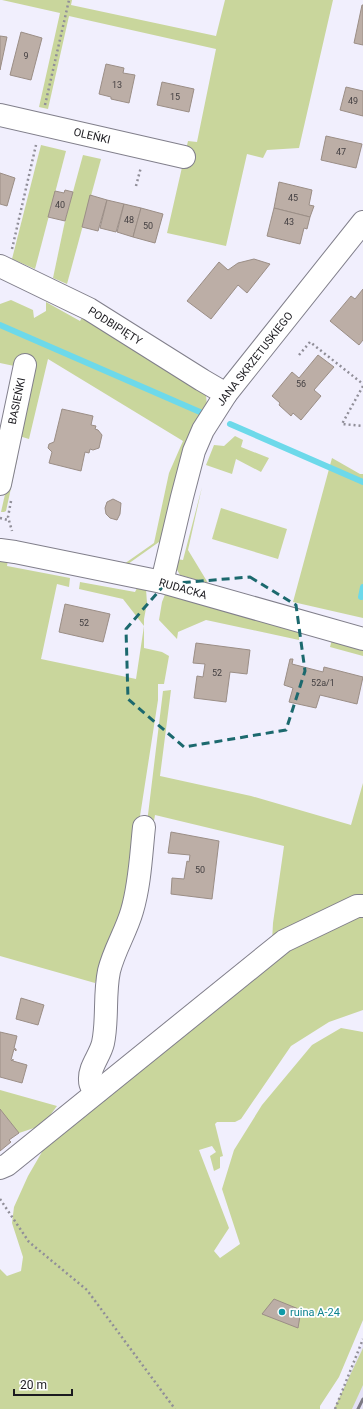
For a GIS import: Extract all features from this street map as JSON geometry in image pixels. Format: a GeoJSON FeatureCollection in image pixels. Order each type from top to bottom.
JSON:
{"type":"FeatureCollection","features":[{"type":"Feature","properties":{"kind":"street","name":"OLEŃKI"},"geometry":{"type":"LineString","coordinates":[[0,115],[184,157]]}},
{"type":"Feature","properties":{"kind":"street","name":"JANA SKRZETUSKIEGO"},"geometry":{"type":"LineString","coordinates":[[162,582],[194,451],[203,430],[226,394],[363,222]]}},
{"type":"Feature","properties":{"kind":"street","name":"PODBIPIĘTY"},"geometry":{"type":"LineString","coordinates":[[0,266],[90,309],[226,394]]}},
{"type":"Feature","properties":{"kind":"street","name":"BASIEŃKI"},"geometry":{"type":"LineString","coordinates":[[6,490],[25,365]]}},
{"type":"Feature","properties":{"kind":"street","name":"RUDACKA"},"geometry":{"type":"LineString","coordinates":[[7,551],[162,582],[363,639]]}},
{"type":"Feature","properties":{"kind":"street"},"geometry":{"type":"LineString","coordinates":[[98,1091],[91,1086],[90,1076],[103,1045],[106,994],[110,970],[129,922],[135,898],[144,827]]}},
{"type":"Feature","properties":{"kind":"street"},"geometry":{"type":"LineString","coordinates":[[0,1168],[7,1165],[284,941],[357,906],[363,906]]}},
{"type":"Feature","properties":{"kind":"path"},"geometry":{"type":"LineString","coordinates":[[299,355],[310,342],[363,385],[342,424],[363,426]]}},
{"type":"Feature","properties":{"kind":"path"},"geometry":{"type":"LineString","coordinates":[[6,490],[8,520],[16,540],[7,551]]}},
{"type":"Feature","properties":{"kind":"path"},"geometry":{"type":"LineString","coordinates":[[0,518],[8,520]]}},
{"type":"Feature","properties":{"kind":"path"},"geometry":{"type":"LineString","coordinates":[[0,1199],[28,1242],[87,1290],[174,1409]]}},
{"type":"Feature","properties":{"kind":"path"},"geometry":{"type":"LineString","coordinates":[[335,1409],[363,1339]]}},
{"type":"Feature","properties":{"kind":"highlighted area"},"geometry":{"type":"Polygon","coordinates":[[[250,577],[296,605],[305,671],[286,730],[184,747],[128,699],[126,629],[165,584],[250,577]]]}},
{"type":"Feature","properties":{"kind":"shaded area"},"geometry":{"type":"Polygon","coordinates":[[[363,1343],[363,1409],[335,1409],[363,1343]]]}},
{"type":"Feature","properties":{"kind":"green space"},"geometry":{"type":"Polygon","coordinates":[[[2,0],[72,0],[71,5],[216,36],[225,0],[333,0],[299,148],[267,150],[263,158],[247,154],[226,246],[167,233],[188,141],[197,142],[216,49],[69,16],[48,109],[39,107],[60,13],[2,0]]]}},
{"type":"Feature","properties":{"kind":"green space"},"geometry":{"type":"Polygon","coordinates":[[[41,145],[66,151],[35,269],[12,259],[41,145]]]}},
{"type":"Feature","properties":{"kind":"green space"},"geometry":{"type":"Polygon","coordinates":[[[83,155],[101,159],[67,284],[53,278],[65,221],[83,155]]]}},
{"type":"Feature","properties":{"kind":"green space"},"geometry":{"type":"Polygon","coordinates":[[[11,300],[33,310],[34,318],[46,311],[46,302],[80,321],[84,314],[200,387],[206,395],[207,406],[188,446],[163,542],[159,542],[128,564],[127,567],[85,558],[84,555],[124,564],[154,543],[169,473],[183,441],[48,359],[29,439],[19,436],[36,362],[27,360],[23,366],[19,367],[0,363],[0,304],[11,300]]]}},
{"type":"Feature","properties":{"kind":"green space"},"geometry":{"type":"Polygon","coordinates":[[[235,436],[243,440],[241,447],[269,458],[261,472],[236,459],[232,474],[206,465],[214,445],[224,446],[235,436]]]}},
{"type":"Feature","properties":{"kind":"green space"},"geometry":{"type":"Polygon","coordinates":[[[18,456],[6,511],[1,512],[13,459],[18,456]]]}},
{"type":"Feature","properties":{"kind":"green space"},"geometry":{"type":"Polygon","coordinates":[[[332,458],[360,474],[363,474],[363,618],[293,602],[332,458]]]}},
{"type":"Feature","properties":{"kind":"green space"},"geometry":{"type":"Polygon","coordinates":[[[202,487],[188,550],[208,583],[180,575],[176,568],[177,559],[183,560],[202,487]]]}},
{"type":"Feature","properties":{"kind":"green space"},"geometry":{"type":"Polygon","coordinates":[[[221,508],[287,529],[278,559],[212,539],[221,508]]]}},
{"type":"Feature","properties":{"kind":"green space"},"geometry":{"type":"Polygon","coordinates":[[[0,560],[8,560],[7,566],[70,578],[69,587],[57,584],[41,659],[136,679],[144,626],[144,648],[162,652],[169,656],[164,684],[158,684],[158,700],[125,913],[95,983],[0,956],[0,560]]]}},
{"type":"Feature","properties":{"kind":"green space"},"geometry":{"type":"Polygon","coordinates":[[[80,582],[135,592],[138,586],[146,589],[147,603],[144,626],[123,599],[79,589],[80,582]]]}},
{"type":"Feature","properties":{"kind":"green space"},"geometry":{"type":"Polygon","coordinates":[[[166,592],[299,628],[299,640],[206,620],[178,632],[177,639],[159,620],[162,602],[166,592]]]}},
{"type":"Feature","properties":{"kind":"green space"},"geometry":{"type":"Polygon","coordinates":[[[333,636],[363,644],[363,656],[330,647],[333,636]]]}},
{"type":"Feature","properties":{"kind":"green space"},"geometry":{"type":"Polygon","coordinates":[[[171,690],[160,776],[251,796],[351,825],[363,783],[363,901],[272,942],[273,923],[284,846],[155,815],[153,827],[147,823],[163,691],[171,690]]]}},
{"type":"Feature","properties":{"kind":"green space"},"geometry":{"type":"Polygon","coordinates":[[[359,916],[363,916],[363,1010],[329,1022],[291,1046],[241,1119],[235,1122],[217,1122],[215,1124],[223,1156],[220,1157],[220,1168],[214,1171],[210,1156],[216,1152],[212,1146],[199,1150],[229,1228],[214,1251],[220,1258],[240,1244],[222,1189],[234,1150],[262,1105],[312,1045],[341,1028],[363,1032],[363,1320],[339,1377],[320,1406],[320,1409],[0,1409],[0,1269],[7,1276],[21,1271],[23,1257],[12,1223],[14,1207],[28,1176],[46,1145],[311,933],[359,916]]]}},
{"type":"Feature","properties":{"kind":"green space"},"geometry":{"type":"Polygon","coordinates":[[[0,1090],[57,1106],[43,1125],[19,1133],[0,1110],[0,1090]]]}},
{"type":"Feature","properties":{"kind":"green space"},"geometry":{"type":"Polygon","coordinates":[[[363,1348],[363,1385],[352,1409],[334,1409],[363,1348]]]}},
{"type":"Feature","properties":{"kind":"building"},"geometry":{"type":"Polygon","coordinates":[[[363,5],[363,45],[354,43],[363,5]]]}},
{"type":"Feature","properties":{"kind":"building"},"geometry":{"type":"Polygon","coordinates":[[[21,32],[42,38],[31,80],[10,75],[21,32]]]}},
{"type":"Feature","properties":{"kind":"building"},"geometry":{"type":"Polygon","coordinates":[[[0,36],[7,37],[0,70],[0,36]]]}},
{"type":"Feature","properties":{"kind":"building"},"geometry":{"type":"Polygon","coordinates":[[[106,64],[124,68],[123,73],[135,75],[129,103],[111,99],[111,97],[99,94],[106,64]]]}},
{"type":"Feature","properties":{"kind":"building"},"geometry":{"type":"Polygon","coordinates":[[[162,82],[194,89],[189,112],[157,105],[162,82]]]}},
{"type":"Feature","properties":{"kind":"building"},"geometry":{"type":"Polygon","coordinates":[[[346,87],[363,91],[363,116],[340,110],[346,87]]]}},
{"type":"Feature","properties":{"kind":"building"},"geometry":{"type":"Polygon","coordinates":[[[326,136],[362,144],[356,168],[321,160],[326,136]]]}},
{"type":"Feature","properties":{"kind":"building"},"geometry":{"type":"Polygon","coordinates":[[[0,173],[15,178],[7,206],[0,204],[0,173]]]}},
{"type":"Feature","properties":{"kind":"building"},"geometry":{"type":"Polygon","coordinates":[[[279,182],[312,190],[309,205],[314,206],[310,217],[274,208],[279,182]]]}},
{"type":"Feature","properties":{"kind":"building"},"geometry":{"type":"Polygon","coordinates":[[[65,190],[73,192],[65,221],[48,217],[55,191],[64,193],[65,190]]]}},
{"type":"Feature","properties":{"kind":"building"},"geometry":{"type":"Polygon","coordinates":[[[90,195],[107,200],[98,231],[82,227],[90,195]]]}},
{"type":"Feature","properties":{"kind":"building"},"geometry":{"type":"Polygon","coordinates":[[[107,200],[124,204],[116,232],[100,228],[107,200]]]}},
{"type":"Feature","properties":{"kind":"building"},"geometry":{"type":"Polygon","coordinates":[[[124,204],[141,208],[133,237],[117,232],[124,204]]]}},
{"type":"Feature","properties":{"kind":"building"},"geometry":{"type":"Polygon","coordinates":[[[141,208],[163,214],[155,243],[133,237],[141,208]]]}},
{"type":"Feature","properties":{"kind":"building"},"geometry":{"type":"Polygon","coordinates":[[[274,208],[310,217],[307,229],[304,228],[300,244],[267,236],[274,208]]]}},
{"type":"Feature","properties":{"kind":"building"},"geometry":{"type":"Polygon","coordinates":[[[254,259],[270,264],[247,293],[238,285],[211,319],[187,301],[219,262],[228,270],[238,263],[254,259]]]}},
{"type":"Feature","properties":{"kind":"building"},"geometry":{"type":"Polygon","coordinates":[[[363,289],[363,340],[359,345],[330,321],[351,296],[355,299],[363,289]]]}},
{"type":"Feature","properties":{"kind":"building"},"geometry":{"type":"Polygon","coordinates":[[[318,355],[334,367],[314,390],[321,396],[301,420],[293,413],[291,416],[272,396],[292,372],[299,378],[318,355]]]}},
{"type":"Feature","properties":{"kind":"building"},"geometry":{"type":"Polygon","coordinates":[[[62,409],[93,416],[91,425],[96,426],[95,429],[102,435],[99,448],[93,450],[90,449],[89,453],[85,452],[81,471],[49,463],[52,452],[48,448],[49,444],[54,442],[62,409]]]}},
{"type":"Feature","properties":{"kind":"building"},"geometry":{"type":"Polygon","coordinates":[[[113,499],[121,503],[120,514],[117,520],[110,518],[106,514],[105,508],[107,502],[113,499]]]}},
{"type":"Feature","properties":{"kind":"building"},"geometry":{"type":"Polygon","coordinates":[[[65,604],[110,614],[103,642],[59,632],[65,604]]]}},
{"type":"Feature","properties":{"kind":"building"},"geometry":{"type":"Polygon","coordinates":[[[196,643],[250,650],[247,674],[230,672],[226,702],[194,698],[197,676],[203,677],[205,664],[193,663],[196,643]]]}},
{"type":"Feature","properties":{"kind":"building"},"geometry":{"type":"Polygon","coordinates":[[[290,659],[293,659],[292,664],[323,672],[324,667],[363,677],[357,704],[320,695],[316,708],[289,702],[293,688],[284,685],[290,659]]]}},
{"type":"Feature","properties":{"kind":"building"},"geometry":{"type":"Polygon","coordinates":[[[171,832],[219,841],[212,899],[171,894],[172,878],[184,879],[187,861],[189,862],[190,855],[168,853],[171,832]]]}},
{"type":"Feature","properties":{"kind":"building"},"geometry":{"type":"Polygon","coordinates":[[[21,998],[44,1005],[38,1025],[16,1019],[21,998]]]}},
{"type":"Feature","properties":{"kind":"building"},"geometry":{"type":"Polygon","coordinates":[[[0,1032],[17,1036],[14,1048],[16,1051],[14,1049],[11,1060],[12,1061],[13,1059],[13,1061],[27,1065],[22,1083],[0,1077],[0,1032]]]}},
{"type":"Feature","properties":{"kind":"building"},"geometry":{"type":"Polygon","coordinates":[[[0,1109],[19,1133],[9,1140],[11,1142],[0,1151],[0,1109]]]}},
{"type":"Feature","properties":{"kind":"building","name":"ruina A-24"},"geometry":{"type":"Polygon","coordinates":[[[274,1299],[301,1310],[298,1328],[262,1314],[274,1299]]]}},
{"type":"Feature","properties":{"kind":"waterway"},"geometry":{"type":"LineString","coordinates":[[0,325],[200,412]]}},
{"type":"Feature","properties":{"kind":"waterway"},"geometry":{"type":"LineString","coordinates":[[230,424],[363,482]]}},
{"type":"Feature","properties":{"kind":"waterway"},"geometry":{"type":"LineString","coordinates":[[361,597],[363,587]]}},
{"type":"Feature","properties":{"kind":"railway"},"geometry":{"type":"LineString","coordinates":[[358,1409],[363,1399]]}},
{"type":"Feature","properties":{"kind":"place","name":"ruina A-24"},"geometry":{"type":"Point","coordinates":[282,1312]}}]}
